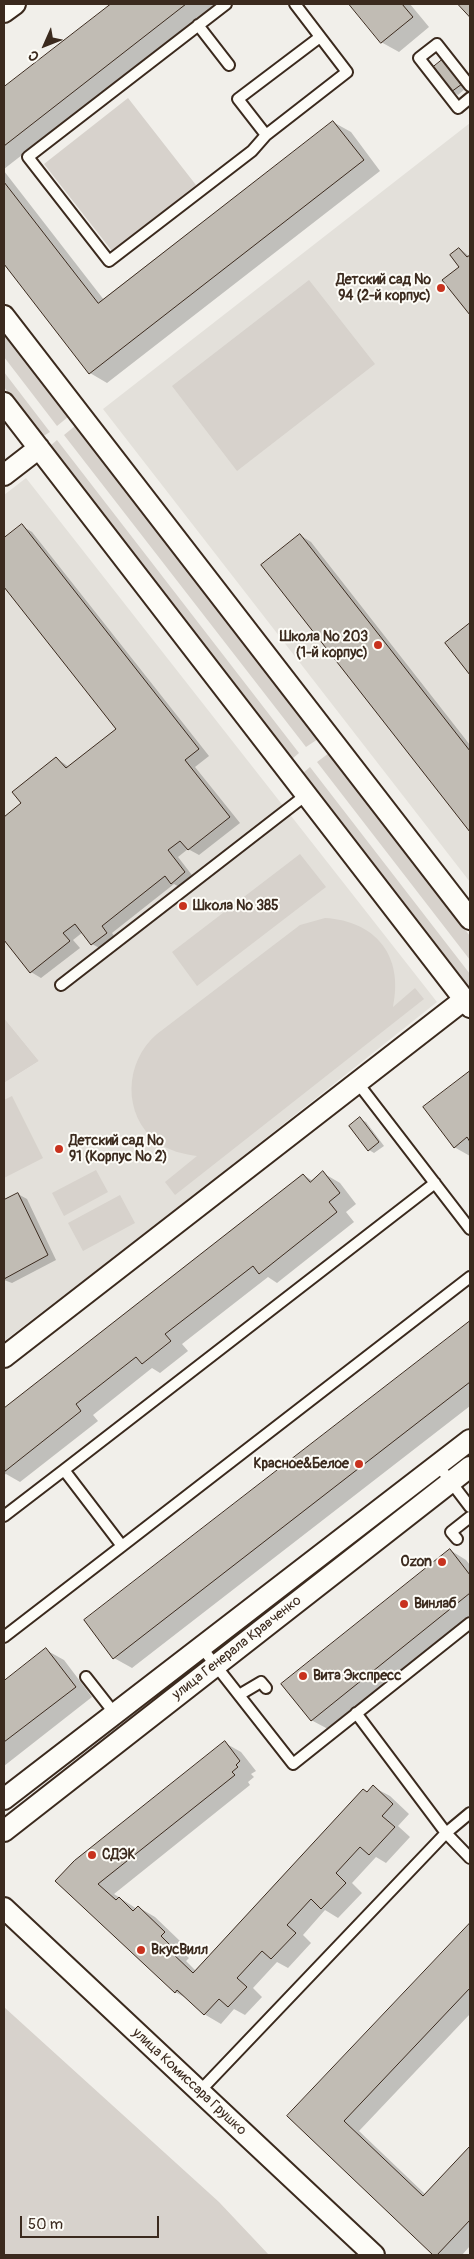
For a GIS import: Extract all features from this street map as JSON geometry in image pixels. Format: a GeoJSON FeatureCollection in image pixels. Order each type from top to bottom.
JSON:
{"type":"FeatureCollection","features":[{"type":"Feature","properties":{"kind":"street"},"geometry":{"type":"LineString","coordinates":[[4,12],[15,4]]}},
{"type":"Feature","properties":{"kind":"street"},"geometry":{"type":"LineString","coordinates":[[4,316],[470,919]]}},
{"type":"Feature","properties":{"kind":"street"},"geometry":{"type":"LineString","coordinates":[[4,403],[467,1003],[357,1082],[4,1357]]}},
{"type":"Feature","properties":{"kind":"street"},"geometry":{"type":"LineString","coordinates":[[4,475],[39,448]]}},
{"type":"Feature","properties":{"kind":"street","name":"улица Генерала Кравченко"},"geometry":{"type":"LineString","coordinates":[[4,1799],[470,1440]]}},
{"type":"Feature","properties":{"kind":"street","name":"улица Генерала Кравченко"},"geometry":{"type":"LineString","coordinates":[[4,1831],[470,1467]]}},
{"type":"Feature","properties":{"kind":"street","name":"улица Комиссара Грушко"},"geometry":{"type":"LineString","coordinates":[[4,1908],[374,2255]]}},
{"type":"Feature","properties":{"kind":"lane"},"geometry":{"type":"LineString","coordinates":[[226,4],[28,157],[109,261],[252,151],[266,135],[347,72],[295,4]]}},
{"type":"Feature","properties":{"kind":"lane"},"geometry":{"type":"LineString","coordinates":[[198,25],[228,65]]}},
{"type":"Feature","properties":{"kind":"lane"},"geometry":{"type":"LineString","coordinates":[[266,135],[238,99],[320,37]]}},
{"type":"Feature","properties":{"kind":"lane"},"geometry":{"type":"LineString","coordinates":[[470,86],[437,44],[419,58],[458,108],[470,98]]}},
{"type":"Feature","properties":{"kind":"lane"},"geometry":{"type":"LineString","coordinates":[[61,985],[306,795]]}},
{"type":"Feature","properties":{"kind":"lane"},"geometry":{"type":"LineString","coordinates":[[357,1082],[470,1229]]}},
{"type":"Feature","properties":{"kind":"lane"},"geometry":{"type":"LineString","coordinates":[[4,1516],[435,1184]]}},
{"type":"Feature","properties":{"kind":"lane"},"geometry":{"type":"LineString","coordinates":[[4,1637],[470,1277]]}},
{"type":"Feature","properties":{"kind":"lane"},"geometry":{"type":"LineString","coordinates":[[438,1466],[470,1507]]}},
{"type":"Feature","properties":{"kind":"lane"},"geometry":{"type":"LineString","coordinates":[[64,1470],[122,1546]]}},
{"type":"Feature","properties":{"kind":"lane"},"geometry":{"type":"LineString","coordinates":[[457,1540],[451,1532],[470,1517]]}},
{"type":"Feature","properties":{"kind":"lane"},"geometry":{"type":"LineString","coordinates":[[202,1648],[293,1764],[356,1713],[468,1628]]}},
{"type":"Feature","properties":{"kind":"lane"},"geometry":{"type":"LineString","coordinates":[[86,1677],[115,1714]]}},
{"type":"Feature","properties":{"kind":"lane"},"geometry":{"type":"LineString","coordinates":[[239,1695],[261,1682],[266,1688]]}},
{"type":"Feature","properties":{"kind":"lane"},"geometry":{"type":"LineString","coordinates":[[356,1713],[446,1833],[470,1858]]}},
{"type":"Feature","properties":{"kind":"lane"},"geometry":{"type":"LineString","coordinates":[[199,2092],[446,1833],[470,1813]]}},
{"type":"Feature","properties":{"kind":"shaded area"},"geometry":{"type":"Polygon","coordinates":[[[128,98],[196,185],[112,251],[44,164],[128,98]]]}},
{"type":"Feature","properties":{"kind":"shaded area","name":"Школа № 203 (1-й корпус)"},"geometry":{"type":"Polygon","coordinates":[[[470,123],[470,882],[103,409],[470,123]]]}},
{"type":"Feature","properties":{"kind":"shaded area"},"geometry":{"type":"Polygon","coordinates":[[[309,280],[375,364],[237,471],[172,386],[309,280]]]}},
{"type":"Feature","properties":{"kind":"shaded area"},"geometry":{"type":"Polygon","coordinates":[[[4,334],[68,417],[57,426],[4,357],[4,334]]]}},
{"type":"Feature","properties":{"kind":"shaded area"},"geometry":{"type":"Polygon","coordinates":[[[4,372],[50,432],[42,437],[4,387],[4,372]]]}},
{"type":"Feature","properties":{"kind":"shaded area"},"geometry":{"type":"Polygon","coordinates":[[[75,426],[318,739],[306,747],[64,435],[75,426]]]}},
{"type":"Feature","properties":{"kind":"shaded area"},"geometry":{"type":"Polygon","coordinates":[[[57,440],[299,753],[292,759],[50,446],[57,440]]]}},
{"type":"Feature","properties":{"kind":"shaded area","name":"Школа № 385"},"geometry":{"type":"Polygon","coordinates":[[[26,478],[437,1002],[169,1215],[4,1341],[4,1083],[39,1061],[4,1018],[4,495],[26,478]]]}},
{"type":"Feature","properties":{"kind":"shaded area"},"geometry":{"type":"Polygon","coordinates":[[[329,753],[470,936],[470,960],[317,762],[329,753]]]}},
{"type":"Feature","properties":{"kind":"shaded area"},"geometry":{"type":"Polygon","coordinates":[[[310,767],[470,974],[470,989],[303,773],[310,767]]]}},
{"type":"Feature","properties":{"kind":"shaded area"},"geometry":{"type":"Polygon","coordinates":[[[300,854],[326,887],[197,986],[172,952],[300,854]]]}},
{"type":"Feature","properties":{"kind":"shaded area"},"geometry":{"type":"Polygon","coordinates":[[[325,918],[359,926],[372,934],[382,944],[390,957],[394,972],[393,1007],[415,988],[424,999],[175,1195],[165,1182],[197,1156],[166,1148],[146,1131],[138,1118],[133,1103],[132,1088],[133,1073],[138,1059],[157,1034],[300,925],[325,918]]]}},
{"type":"Feature","properties":{"kind":"shaded area"},"geometry":{"type":"Polygon","coordinates":[[[4,1018],[39,1061],[4,1083],[4,1018]]]}},
{"type":"Feature","properties":{"kind":"shaded area"},"geometry":{"type":"Polygon","coordinates":[[[12,1096],[43,1158],[4,1178],[4,1100],[12,1096]]]}},
{"type":"Feature","properties":{"kind":"shaded area"},"geometry":{"type":"Polygon","coordinates":[[[96,1170],[108,1192],[64,1216],[52,1193],[96,1170]]]}},
{"type":"Feature","properties":{"kind":"shaded area"},"geometry":{"type":"Polygon","coordinates":[[[120,1195],[135,1223],[83,1251],[68,1223],[120,1195]]]}},
{"type":"Feature","properties":{"kind":"shaded area"},"geometry":{"type":"Polygon","coordinates":[[[4,2007],[219,2202],[269,2255],[4,2255],[4,2007]]]}},
{"type":"Feature","properties":{"kind":"building"},"geometry":{"type":"Polygon","coordinates":[[[111,4],[186,4],[4,146],[4,87],[111,4]]]}},
{"type":"Feature","properties":{"kind":"building"},"geometry":{"type":"Polygon","coordinates":[[[349,4],[402,4],[413,17],[381,43],[349,4]]]}},
{"type":"Feature","properties":{"kind":"building"},"geometry":{"type":"Polygon","coordinates":[[[458,4],[470,4],[470,17],[458,4]]]}},
{"type":"Feature","properties":{"kind":"building"},"geometry":{"type":"Polygon","coordinates":[[[442,60],[462,84],[451,92],[432,68],[442,60]]]}},
{"type":"Feature","properties":{"kind":"building"},"geometry":{"type":"Polygon","coordinates":[[[333,121],[364,160],[89,374],[4,264],[4,182],[98,303],[333,121]]]}},
{"type":"Feature","properties":{"kind":"building"},"geometry":{"type":"Polygon","coordinates":[[[459,248],[467,257],[470,255],[470,315],[442,280],[459,267],[450,255],[459,248]]]}},
{"type":"Feature","properties":{"kind":"building"},"geometry":{"type":"Polygon","coordinates":[[[22,524],[199,749],[185,760],[230,817],[188,850],[180,841],[168,850],[185,872],[171,884],[165,876],[102,926],[107,933],[91,945],[75,924],[63,933],[70,941],[30,973],[4,940],[4,817],[21,803],[12,792],[56,757],[66,768],[116,729],[4,587],[4,538],[22,524]]]}},
{"type":"Feature","properties":{"kind":"building"},"geometry":{"type":"Polygon","coordinates":[[[300,534],[470,751],[470,832],[261,565],[300,534]]]}},
{"type":"Feature","properties":{"kind":"building"},"geometry":{"type":"Polygon","coordinates":[[[470,623],[470,675],[445,643],[470,623]]]}},
{"type":"Feature","properties":{"kind":"building"},"geometry":{"type":"Polygon","coordinates":[[[470,1071],[470,1142],[467,1137],[454,1148],[423,1107],[470,1071]]]}},
{"type":"Feature","properties":{"kind":"building"},"geometry":{"type":"Polygon","coordinates":[[[360,1117],[379,1142],[368,1151],[349,1126],[360,1117]]]}},
{"type":"Feature","properties":{"kind":"building"},"geometry":{"type":"Polygon","coordinates":[[[323,1171],[340,1193],[329,1202],[337,1212],[259,1274],[253,1266],[165,1334],[171,1341],[142,1364],[136,1357],[76,1404],[81,1411],[4,1472],[4,1408],[303,1174],[310,1182],[323,1171]]]}},
{"type":"Feature","properties":{"kind":"building"},"geometry":{"type":"Polygon","coordinates":[[[18,1193],[48,1255],[4,1279],[4,1200],[18,1193]]]}},
{"type":"Feature","properties":{"kind":"building"},"geometry":{"type":"Polygon","coordinates":[[[470,1321],[470,1382],[113,1659],[84,1620],[470,1321]]]}},
{"type":"Feature","properties":{"kind":"building"},"geometry":{"type":"Polygon","coordinates":[[[450,1549],[470,1575],[470,1593],[311,1721],[281,1684],[450,1549]]]}},
{"type":"Feature","properties":{"kind":"building"},"geometry":{"type":"Polygon","coordinates":[[[46,1648],[76,1687],[4,1742],[4,1681],[46,1648]]]}},
{"type":"Feature","properties":{"kind":"building"},"geometry":{"type":"Polygon","coordinates":[[[225,1741],[240,1761],[236,1765],[238,1767],[232,1772],[235,1775],[98,1884],[116,1900],[119,1897],[133,1911],[138,1906],[165,1932],[161,1936],[173,1948],[170,1951],[193,1973],[363,1789],[367,1792],[373,1785],[393,1804],[382,1816],[395,1827],[369,1855],[360,1847],[336,1873],[346,1883],[321,1909],[311,1899],[287,1925],[296,1933],[271,1959],[262,1951],[237,1978],[247,1987],[228,2007],[219,1999],[204,2015],[177,1990],[175,1993],[55,1881],[74,1861],[225,1741]]]}},
{"type":"Feature","properties":{"kind":"building"},"geometry":{"type":"Polygon","coordinates":[[[470,1923],[470,1988],[344,2121],[423,2196],[470,2146],[470,2220],[437,2255],[433,2255],[287,2116],[470,1923]]]}},
{"type":"Feature","properties":{"kind":"place","name":"Детский сад № 94 (2-й корпус)"},"geometry":{"type":"Point","coordinates":[441,288]}},
{"type":"Feature","properties":{"kind":"place","name":"Школа № 203 (1-й корпус)"},"geometry":{"type":"Point","coordinates":[378,645]}},
{"type":"Feature","properties":{"kind":"place","name":"Школа № 385"},"geometry":{"type":"Point","coordinates":[183,906]}},
{"type":"Feature","properties":{"kind":"place","name":"Детский сад № 91 (Корпус № 2)"},"geometry":{"type":"Point","coordinates":[59,1149]}},
{"type":"Feature","properties":{"kind":"place","name":"Красное&Белое"},"geometry":{"type":"Point","coordinates":[359,1464]}},
{"type":"Feature","properties":{"kind":"place","name":"Ozon"},"geometry":{"type":"Point","coordinates":[442,1562]}},
{"type":"Feature","properties":{"kind":"place","name":"Винлаб"},"geometry":{"type":"Point","coordinates":[404,1604]}},
{"type":"Feature","properties":{"kind":"place","name":"Вита Экспресс"},"geometry":{"type":"Point","coordinates":[303,1676]}},
{"type":"Feature","properties":{"kind":"place","name":"СДЭК"},"geometry":{"type":"Point","coordinates":[92,1855]}},
{"type":"Feature","properties":{"kind":"place","name":"ВкусВилл"},"geometry":{"type":"Point","coordinates":[141,1950]}}]}
